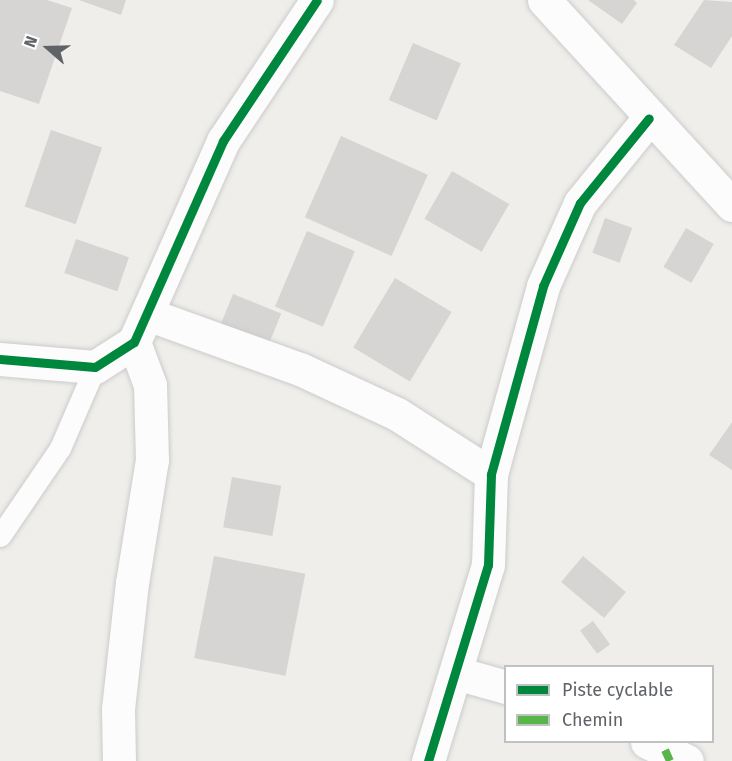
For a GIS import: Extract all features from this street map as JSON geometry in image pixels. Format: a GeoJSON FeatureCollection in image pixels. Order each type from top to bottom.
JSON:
{"type":"FeatureCollection","features":[{"type":"Feature","properties":{"kind":"street"},"geometry":{"type":"LineString","coordinates":[[0,359],[95,367],[141,328],[223,141],[317,0]]}},
{"type":"Feature","properties":{"kind":"street"},"geometry":{"type":"LineString","coordinates":[[544,0],[649,118],[732,205]]}},
{"type":"Feature","properties":{"kind":"street"},"geometry":{"type":"LineString","coordinates":[[428,761],[488,565],[491,474],[543,286],[580,203],[649,118]]}},
{"type":"Feature","properties":{"kind":"street"},"geometry":{"type":"LineString","coordinates":[[141,328],[300,369],[398,414],[491,474]]}},
{"type":"Feature","properties":{"kind":"street"},"geometry":{"type":"LineString","coordinates":[[119,761],[120,698],[132,583],[152,460],[150,385],[141,328]]}},
{"type":"Feature","properties":{"kind":"street"},"geometry":{"type":"LineString","coordinates":[[456,673],[504,686]]}},
{"type":"Feature","properties":{"kind":"street"},"geometry":{"type":"LineString","coordinates":[[651,743],[687,761]]}},
{"type":"Feature","properties":{"kind":"lane"},"geometry":{"type":"LineString","coordinates":[[0,536],[60,448],[95,367]]}},
{"type":"Feature","properties":{"kind":"building"},"geometry":{"type":"Polygon","coordinates":[[[0,0],[47,0],[72,8],[39,104],[0,91],[0,0]]]}},
{"type":"Feature","properties":{"kind":"building"},"geometry":{"type":"Polygon","coordinates":[[[79,0],[126,0],[121,15],[79,0]]]}},
{"type":"Feature","properties":{"kind":"building"},"geometry":{"type":"Polygon","coordinates":[[[588,0],[634,0],[637,3],[622,24],[588,0]]]}},
{"type":"Feature","properties":{"kind":"building"},"geometry":{"type":"Polygon","coordinates":[[[704,0],[732,2],[732,36],[711,68],[674,45],[704,0]]]}},
{"type":"Feature","properties":{"kind":"building"},"geometry":{"type":"Polygon","coordinates":[[[413,43],[461,63],[437,120],[389,100],[413,43]]]}},
{"type":"Feature","properties":{"kind":"building"},"geometry":{"type":"Polygon","coordinates":[[[51,130],[102,148],[76,224],[25,207],[51,130]]]}},
{"type":"Feature","properties":{"kind":"building"},"geometry":{"type":"Polygon","coordinates":[[[341,136],[428,175],[392,256],[305,217],[341,136]]]}},
{"type":"Feature","properties":{"kind":"building"},"geometry":{"type":"Polygon","coordinates":[[[452,171],[509,204],[482,252],[424,219],[452,171]]]}},
{"type":"Feature","properties":{"kind":"building"},"geometry":{"type":"Polygon","coordinates":[[[605,218],[632,228],[620,263],[592,253],[605,218]]]}},
{"type":"Feature","properties":{"kind":"building"},"geometry":{"type":"Polygon","coordinates":[[[686,228],[714,244],[691,283],[664,267],[686,228]]]}},
{"type":"Feature","properties":{"kind":"building"},"geometry":{"type":"Polygon","coordinates":[[[307,231],[355,251],[323,327],[275,306],[307,231]]]}},
{"type":"Feature","properties":{"kind":"building"},"geometry":{"type":"Polygon","coordinates":[[[76,239],[129,257],[117,291],[64,273],[76,239]]]}},
{"type":"Feature","properties":{"kind":"building"},"geometry":{"type":"Polygon","coordinates":[[[395,278],[452,312],[410,381],[353,347],[395,278]]]}},
{"type":"Feature","properties":{"kind":"building"},"geometry":{"type":"Polygon","coordinates":[[[233,294],[281,313],[268,345],[220,326],[233,294]]]}},
{"type":"Feature","properties":{"kind":"building"},"geometry":{"type":"Polygon","coordinates":[[[732,422],[732,470],[709,455],[732,422]]]}},
{"type":"Feature","properties":{"kind":"building"},"geometry":{"type":"Polygon","coordinates":[[[232,477],[281,486],[272,536],[223,527],[232,477]]]}},
{"type":"Feature","properties":{"kind":"building"},"geometry":{"type":"Polygon","coordinates":[[[214,556],[305,574],[285,676],[194,658],[214,556]]]}},
{"type":"Feature","properties":{"kind":"building"},"geometry":{"type":"Polygon","coordinates":[[[583,556],[626,592],[604,618],[561,582],[583,556]]]}},
{"type":"Feature","properties":{"kind":"building"},"geometry":{"type":"Polygon","coordinates":[[[593,621],[610,644],[597,654],[580,630],[593,621]]]}},
{"type":"Feature","properties":{"kind":"marked path"},"geometry":{"type":"LineString","coordinates":[[665,750],[670,761]]}},
{"type":"Feature","properties":{"kind":"cycle path"},"geometry":{"type":"LineString","coordinates":[[0,359],[95,367],[134,342],[223,141],[317,0]]}},
{"type":"Feature","properties":{"kind":"cycle path"},"geometry":{"type":"LineString","coordinates":[[428,761],[488,565],[491,474],[543,286],[580,203],[649,118]]}}]}
